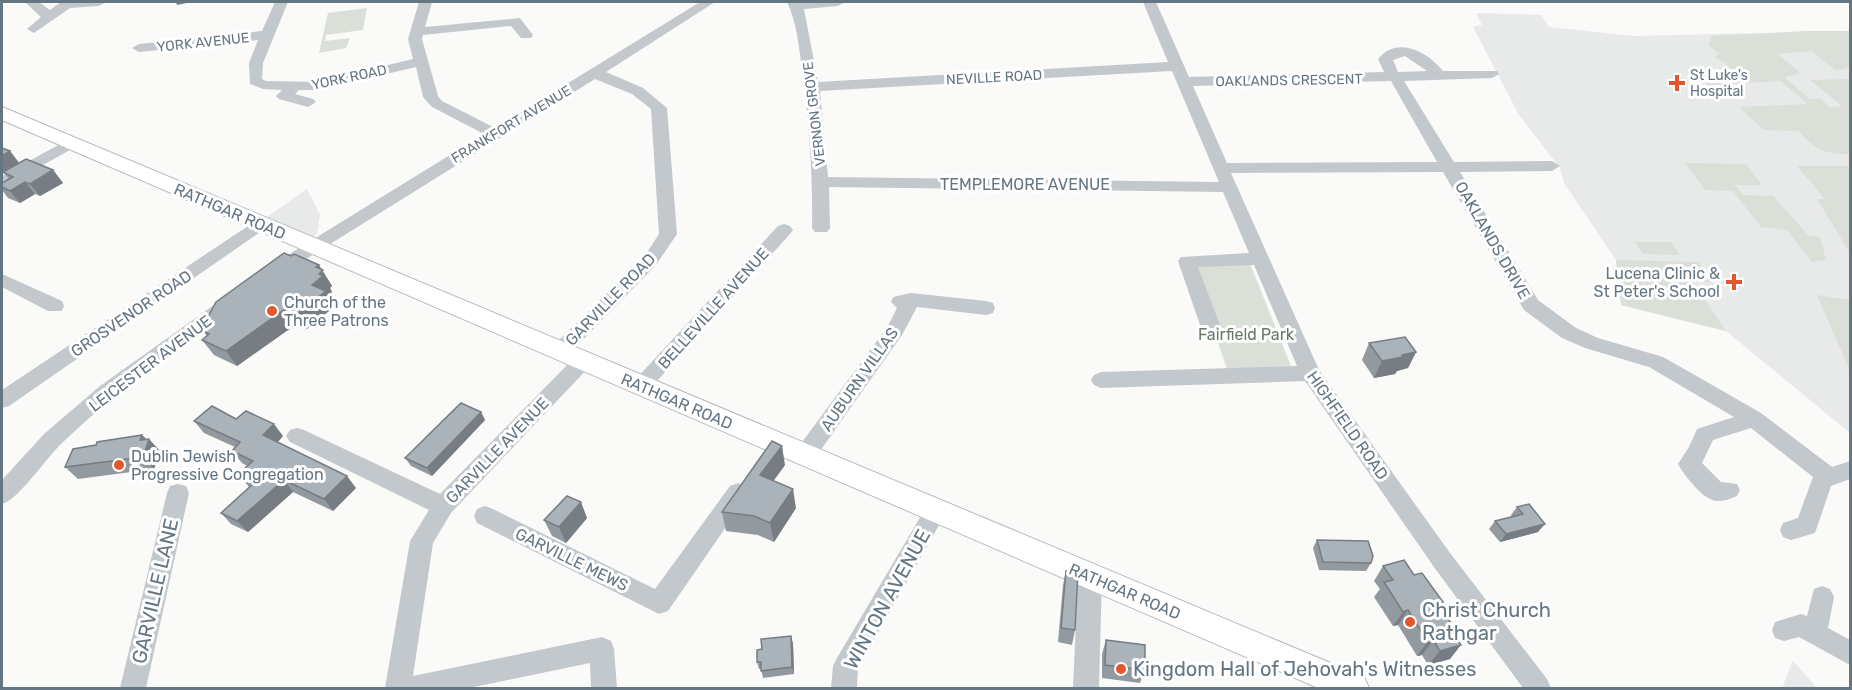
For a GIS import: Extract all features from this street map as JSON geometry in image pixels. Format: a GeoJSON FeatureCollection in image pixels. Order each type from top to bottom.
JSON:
{"type":"FeatureCollection","features":[{"type":"Feature","properties":{"kind":"main road","name":"RATHGAR ROAD"},"geometry":{"type":"LineString","coordinates":[[2,113],[641,386],[762,458],[805,456],[1353,688]]}},
{"type":"Feature","properties":{"kind":"street"},"geometry":{"type":"LineString","coordinates":[[32,2],[99,2]]}},
{"type":"Feature","properties":{"kind":"street"},"geometry":{"type":"LineString","coordinates":[[32,2],[50,16]]}},
{"type":"Feature","properties":{"kind":"street"},"geometry":{"type":"LineString","coordinates":[[34,29],[64,2]]}},
{"type":"Feature","properties":{"kind":"street","name":"YORK ROAD"},"geometry":{"type":"LineString","coordinates":[[281,2],[256,63],[255,81],[263,85],[318,86],[420,62]]}},
{"type":"Feature","properties":{"kind":"street"},"geometry":{"type":"LineString","coordinates":[[425,2],[416,32],[420,62],[431,97],[437,104],[495,134]]}},
{"type":"Feature","properties":{"kind":"street","name":"FRANKFORT AVENUE"},"geometry":{"type":"LineString","coordinates":[[312,246],[710,2]]}},
{"type":"Feature","properties":{"kind":"street"},"geometry":{"type":"LineString","coordinates":[[795,4],[838,2]]}},
{"type":"Feature","properties":{"kind":"street","name":"HIGHFIELD ROAD"},"geometry":{"type":"LineString","coordinates":[[1149,2],[1310,373],[1442,560],[1538,688]]}},
{"type":"Feature","properties":{"kind":"street","name":"VERNON GROVE"},"geometry":{"type":"LineString","coordinates":[[795,4],[812,87],[822,182],[821,228]]}},
{"type":"Feature","properties":{"kind":"street"},"geometry":{"type":"LineString","coordinates":[[416,32],[515,21],[526,35]]}},
{"type":"Feature","properties":{"kind":"street","name":"YORK AVENUE"},"geometry":{"type":"LineString","coordinates":[[139,48],[266,35]]}},
{"type":"Feature","properties":{"kind":"street","name":"OAKLANDS CRESCENT"},"geometry":{"type":"LineString","coordinates":[[1396,79],[1386,66],[1385,59],[1391,53],[1397,52],[1425,59],[1439,76]]}},
{"type":"Feature","properties":{"kind":"street","name":"GARVILLE ROAD"},"geometry":{"type":"LineString","coordinates":[[571,356],[650,261],[668,234],[659,108],[646,96],[594,73]]}},
{"type":"Feature","properties":{"kind":"street","name":"OAKLANDS CRESCENT"},"geometry":{"type":"LineString","coordinates":[[1180,74],[1396,79],[1492,74]]}},
{"type":"Feature","properties":{"kind":"street","name":"NEVILLE ROAD"},"geometry":{"type":"LineString","coordinates":[[812,87],[1180,74]]}},
{"type":"Feature","properties":{"kind":"street","name":"OAKLANDS DRIVE"},"geometry":{"type":"LineString","coordinates":[[1396,79],[1531,305],[1569,333],[1592,343],[1656,362],[1700,387],[1754,419],[1827,476]]}},
{"type":"Feature","properties":{"kind":"street"},"geometry":{"type":"LineString","coordinates":[[294,87],[284,96],[308,102]]}},
{"type":"Feature","properties":{"kind":"street"},"geometry":{"type":"LineString","coordinates":[[2,183],[71,143]]}},
{"type":"Feature","properties":{"kind":"street","name":"OAKLANDS DRIVE"},"geometry":{"type":"LineString","coordinates":[[1220,168],[1552,166]]}},
{"type":"Feature","properties":{"kind":"street","name":"TEMPLEMORE AVENUE"},"geometry":{"type":"LineString","coordinates":[[822,182],[1229,187]]}},
{"type":"Feature","properties":{"kind":"street","name":"GROSVENOR ROAD"},"geometry":{"type":"LineString","coordinates":[[2,400],[260,224]]}},
{"type":"Feature","properties":{"kind":"street","name":"BELLEVILLE AVENUE"},"geometry":{"type":"LineString","coordinates":[[641,386],[784,230]]}},
{"type":"Feature","properties":{"kind":"street"},"geometry":{"type":"LineString","coordinates":[[258,283],[312,246]]}},
{"type":"Feature","properties":{"kind":"street"},"geometry":{"type":"LineString","coordinates":[[1210,325],[1187,261],[1260,259]]}},
{"type":"Feature","properties":{"kind":"street"},"geometry":{"type":"LineString","coordinates":[[2,280],[55,306]]}},
{"type":"Feature","properties":{"kind":"street","name":"LEICESTER AVENUE"},"geometry":{"type":"LineString","coordinates":[[2,495],[31,459],[59,432],[161,353],[240,296]]}},
{"type":"Feature","properties":{"kind":"street","name":"AUBURN VILLAS"},"geometry":{"type":"LineString","coordinates":[[805,456],[895,330],[905,301],[986,308]]}},
{"type":"Feature","properties":{"kind":"street","name":"GARVILLE AVENUE"},"geometry":{"type":"LineString","coordinates":[[398,688],[422,541],[443,506],[571,356]]}},
{"type":"Feature","properties":{"kind":"street"},"geometry":{"type":"LineString","coordinates":[[1101,380],[1310,373]]}},
{"type":"Feature","properties":{"kind":"street"},"geometry":{"type":"LineString","coordinates":[[1715,492],[1689,464],[1699,451],[1704,435],[1754,419]]}},
{"type":"Feature","properties":{"kind":"street"},"geometry":{"type":"LineString","coordinates":[[297,436],[443,506]]}},
{"type":"Feature","properties":{"kind":"street","name":"GARVILLE MEWS"},"geometry":{"type":"LineString","coordinates":[[484,516],[662,608],[762,458]]}},
{"type":"Feature","properties":{"kind":"street"},"geometry":{"type":"LineString","coordinates":[[1791,530],[1807,526],[1822,480],[1827,476],[1851,470]]}},
{"type":"Feature","properties":{"kind":"street","name":"GARVILLE LANE"},"geometry":{"type":"LineString","coordinates":[[133,688],[178,494]]}},
{"type":"Feature","properties":{"kind":"street","name":"WINTON AVENUE"},"geometry":{"type":"LineString","coordinates":[[844,688],[846,666],[936,511]]}},
{"type":"Feature","properties":{"kind":"street"},"geometry":{"type":"LineString","coordinates":[[1086,688],[1090,576]]}},
{"type":"Feature","properties":{"kind":"street"},"geometry":{"type":"LineString","coordinates":[[1814,633],[1820,615],[1822,597]]}},
{"type":"Feature","properties":{"kind":"street"},"geometry":{"type":"LineString","coordinates":[[1784,630],[1802,625],[1851,653]]}},
{"type":"Feature","properties":{"kind":"street"},"geometry":{"type":"LineString","coordinates":[[413,688],[602,649],[604,688]]}},
{"type":"Feature","properties":{"kind":"shaded area"},"geometry":{"type":"Polygon","coordinates":[[[1476,13],[1541,15],[1549,27],[1634,36],[1850,31],[1850,433],[1726,331],[1621,305],[1616,260],[1564,183],[1560,168],[1519,115],[1473,27],[1482,25],[1476,13]]]}},
{"type":"Feature","properties":{"kind":"shaded area"},"geometry":{"type":"Polygon","coordinates":[[[307,189],[320,215],[317,234],[313,237],[267,217],[307,189]]]}},
{"type":"Feature","properties":{"kind":"shaded area"},"geometry":{"type":"Polygon","coordinates":[[[1793,661],[1817,688],[1782,688],[1793,661]]]}},
{"type":"Feature","properties":{"kind":"green space"},"geometry":{"type":"Polygon","coordinates":[[[367,8],[363,30],[326,35],[325,41],[350,38],[346,48],[319,53],[328,13],[367,8]]]}},
{"type":"Feature","properties":{"kind":"green space"},"geometry":{"type":"Polygon","coordinates":[[[1850,31],[1850,67],[1836,71],[1811,51],[1777,54],[1801,73],[1784,77],[1810,99],[1821,99],[1830,108],[1842,106],[1810,80],[1850,79],[1850,154],[1821,150],[1798,131],[1764,130],[1739,107],[1807,104],[1781,81],[1723,84],[1732,93],[1719,95],[1698,75],[1708,74],[1729,65],[1714,57],[1720,54],[1708,45],[1712,36],[1850,31]]]}},
{"type":"Feature","properties":{"kind":"green space"},"geometry":{"type":"Polygon","coordinates":[[[1685,163],[1746,164],[1762,185],[1735,185],[1743,195],[1773,196],[1809,236],[1820,237],[1826,260],[1812,262],[1787,230],[1761,227],[1733,191],[1705,190],[1685,163]]]}},
{"type":"Feature","properties":{"kind":"green space"},"geometry":{"type":"Polygon","coordinates":[[[1797,166],[1850,166],[1850,253],[1817,199],[1825,199],[1797,166]]]}},
{"type":"Feature","properties":{"kind":"green space"},"geometry":{"type":"Polygon","coordinates":[[[1635,242],[1671,242],[1680,255],[1643,254],[1635,242]]]}},
{"type":"Feature","properties":{"kind":"green space"},"geometry":{"type":"Polygon","coordinates":[[[1616,260],[1699,262],[1712,282],[1693,282],[1726,331],[1621,305],[1616,260]]]}},
{"type":"Feature","properties":{"kind":"green space","name":"Fairfield Park"},"geometry":{"type":"Polygon","coordinates":[[[1249,261],[1291,366],[1227,369],[1191,263],[1249,261]]]}},
{"type":"Feature","properties":{"kind":"green space"},"geometry":{"type":"Polygon","coordinates":[[[1817,295],[1850,300],[1850,371],[1847,364],[1817,295]]]}},
{"type":"Feature","properties":{"kind":"building"},"geometry":{"type":"Polygon","coordinates":[[[2,148],[10,151],[2,156],[2,148]]]}},
{"type":"Feature","properties":{"kind":"building"},"geometry":{"type":"Polygon","coordinates":[[[26,159],[53,170],[30,184],[25,182],[10,191],[2,187],[2,183],[13,177],[3,172],[26,159]]]}},
{"type":"Feature","properties":{"kind":"building"},"geometry":{"type":"Polygon","coordinates":[[[284,253],[291,256],[294,254],[319,265],[316,267],[323,270],[319,274],[323,276],[312,285],[326,291],[297,314],[285,309],[226,351],[202,340],[209,334],[203,331],[210,326],[207,319],[216,302],[284,253]]]}},
{"type":"Feature","properties":{"kind":"building"},"geometry":{"type":"Polygon","coordinates":[[[1405,337],[1416,352],[1382,361],[1369,343],[1405,337]]]}},
{"type":"Feature","properties":{"kind":"building"},"geometry":{"type":"Polygon","coordinates":[[[461,403],[481,412],[427,468],[405,458],[461,403]]]}},
{"type":"Feature","properties":{"kind":"building"},"geometry":{"type":"Polygon","coordinates":[[[212,406],[236,419],[246,411],[274,424],[263,435],[347,476],[324,499],[284,480],[237,521],[221,513],[254,483],[238,474],[253,461],[232,451],[240,442],[194,421],[212,406]]]}},
{"type":"Feature","properties":{"kind":"building"},"geometry":{"type":"Polygon","coordinates":[[[142,435],[140,440],[149,439],[143,457],[65,467],[73,449],[96,445],[97,442],[142,435]]]}},
{"type":"Feature","properties":{"kind":"building"},"geometry":{"type":"Polygon","coordinates":[[[772,441],[782,446],[760,475],[793,489],[770,523],[754,516],[722,512],[772,441]]]}},
{"type":"Feature","properties":{"kind":"building"},"geometry":{"type":"Polygon","coordinates":[[[567,496],[581,502],[559,527],[544,520],[567,496]]]}},
{"type":"Feature","properties":{"kind":"building"},"geometry":{"type":"Polygon","coordinates":[[[1529,504],[1545,524],[1506,534],[1495,521],[1523,514],[1517,507],[1529,504]]]}},
{"type":"Feature","properties":{"kind":"building"},"geometry":{"type":"Polygon","coordinates":[[[1317,540],[1368,541],[1373,556],[1371,563],[1323,562],[1317,540]]]}},
{"type":"Feature","properties":{"kind":"building"},"geometry":{"type":"Polygon","coordinates":[[[1404,560],[1414,575],[1422,573],[1443,602],[1438,604],[1451,623],[1447,624],[1461,645],[1440,651],[1433,640],[1428,642],[1408,610],[1403,612],[1384,582],[1393,580],[1383,566],[1404,560]]]}},
{"type":"Feature","properties":{"kind":"building"},"geometry":{"type":"Polygon","coordinates":[[[1066,571],[1078,572],[1075,630],[1061,628],[1066,571]]]}},
{"type":"Feature","properties":{"kind":"building"},"geometry":{"type":"Polygon","coordinates":[[[791,636],[792,667],[761,671],[761,662],[757,662],[757,650],[762,649],[761,639],[791,636]]]}},
{"type":"Feature","properties":{"kind":"building"},"geometry":{"type":"Polygon","coordinates":[[[1106,640],[1145,645],[1145,670],[1105,665],[1106,640]]]}},
{"type":"Feature","properties":{"kind":"place","name":"St Luke's Hospital"},"geometry":{"type":"Point","coordinates":[1677,83]}},
{"type":"Feature","properties":{"kind":"place","name":"Lucena Clinic & St Peter's School"},"geometry":{"type":"Point","coordinates":[1734,282]}},
{"type":"Feature","properties":{"kind":"place","name":"Church of the Three Patrons"},"geometry":{"type":"Point","coordinates":[272,311]}},
{"type":"Feature","properties":{"kind":"place","name":"Dublin Jewish Progressive Congregation"},"geometry":{"type":"Point","coordinates":[119,465]}},
{"type":"Feature","properties":{"kind":"place","name":"Christ Church Rathgar"},"geometry":{"type":"Point","coordinates":[1410,622]}},
{"type":"Feature","properties":{"kind":"place","name":"Kingdom Hall of Jehovah's Witnesses"},"geometry":{"type":"Point","coordinates":[1121,669]}}]}
